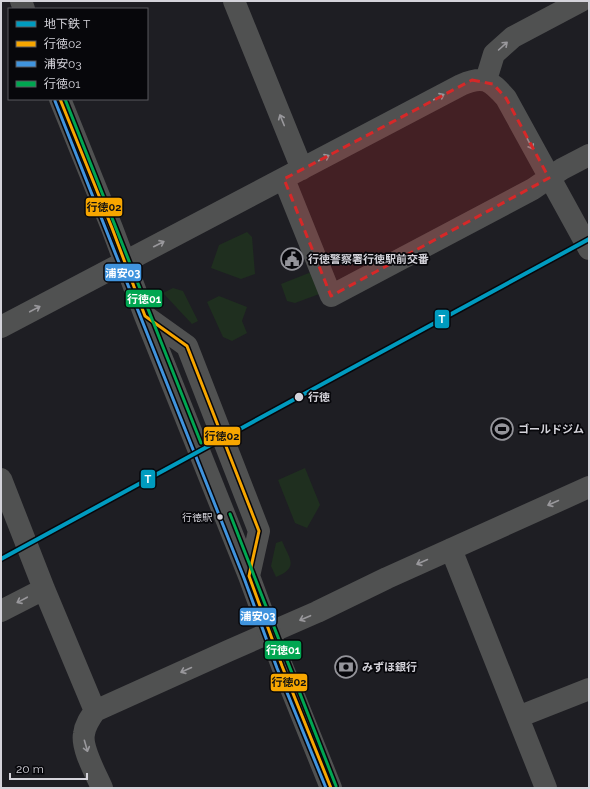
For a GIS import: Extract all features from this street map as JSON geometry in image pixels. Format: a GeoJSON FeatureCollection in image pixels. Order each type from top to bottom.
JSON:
{"type":"FeatureCollection","features":[{"type":"Feature","properties":{"kind":"street"},"geometry":{"type":"LineString","coordinates":[[234,1],[293,174],[331,296],[533,189],[589,155]]}},
{"type":"Feature","properties":{"kind":"street"},"geometry":{"type":"LineString","coordinates":[[486,80],[494,54],[513,37],[580,1]]}},
{"type":"Feature","properties":{"kind":"street"},"geometry":{"type":"LineString","coordinates":[[1,327],[472,80],[486,80],[493,84],[506,98],[589,249]]}},
{"type":"Feature","properties":{"kind":"street"},"geometry":{"type":"LineString","coordinates":[[60,100],[145,316],[187,346],[259,531],[249,576],[331,788]]}},
{"type":"Feature","properties":{"kind":"street"},"geometry":{"type":"LineString","coordinates":[[2,483],[95,711]]}},
{"type":"Feature","properties":{"kind":"street"},"geometry":{"type":"LineString","coordinates":[[102,788],[84,745],[83,735],[86,726],[95,711],[317,612],[387,578],[589,487]]}},
{"type":"Feature","properties":{"kind":"street"},"geometry":{"type":"LineString","coordinates":[[451,549],[546,788]]}},
{"type":"Feature","properties":{"kind":"street"},"geometry":{"type":"LineString","coordinates":[[1,611],[44,589]]}},
{"type":"Feature","properties":{"kind":"street"},"geometry":{"type":"LineString","coordinates":[[518,717],[589,689]]}},
{"type":"Feature","properties":{"kind":"highlighted area"},"geometry":{"type":"Polygon","coordinates":[[[472,80],[493,84],[506,98],[549,178],[331,296],[284,179],[472,80]]]}},
{"type":"Feature","properties":{"kind":"green space"},"geometry":{"type":"Polygon","coordinates":[[[247,232],[252,237],[255,274],[241,279],[211,268],[219,245],[247,232]]]}},
{"type":"Feature","properties":{"kind":"green space"},"geometry":{"type":"Polygon","coordinates":[[[314,271],[322,293],[295,303],[287,301],[281,284],[314,271]]]}},
{"type":"Feature","properties":{"kind":"green space"},"geometry":{"type":"Polygon","coordinates":[[[173,288],[183,291],[198,321],[192,324],[163,293],[173,288]]]}},
{"type":"Feature","properties":{"kind":"green space"},"geometry":{"type":"Polygon","coordinates":[[[219,296],[247,307],[242,321],[247,333],[232,341],[223,337],[207,302],[219,296]]]}},
{"type":"Feature","properties":{"kind":"green space"},"geometry":{"type":"Polygon","coordinates":[[[305,468],[320,505],[307,528],[295,523],[278,480],[305,468]]]}},
{"type":"Feature","properties":{"kind":"green space"},"geometry":{"type":"Polygon","coordinates":[[[282,541],[291,562],[288,570],[276,577],[271,566],[276,543],[282,541]]]}},
{"type":"Feature","properties":{"kind":"metro line","name":"T"},"geometry":{"type":"LineString","coordinates":[[1,559],[589,239]]}},
{"type":"Feature","properties":{"kind":"transit line","name":"行徳02"},"geometry":{"type":"LineString","coordinates":[[60,100],[112,228],[145,316]]}},
{"type":"Feature","properties":{"kind":"transit line","name":"行徳01"},"geometry":{"type":"LineString","coordinates":[[65,100],[201,443]]}},
{"type":"Feature","properties":{"kind":"transit line","name":"浦安03"},"geometry":{"type":"LineString","coordinates":[[55,101],[244,578],[277,668],[326,788]]}},
{"type":"Feature","properties":{"kind":"transit line","name":"行徳02"},"geometry":{"type":"LineString","coordinates":[[145,316],[187,346],[259,531],[249,576]]}},
{"type":"Feature","properties":{"kind":"transit line","name":"行徳01"},"geometry":{"type":"LineString","coordinates":[[230,514],[336,786]]}},
{"type":"Feature","properties":{"kind":"transit line","name":"行徳02"},"geometry":{"type":"LineString","coordinates":[[249,576],[282,666],[331,788]]}},
{"type":"Feature","properties":{"kind":"place","name":"行徳警察署行徳駅前交番"},"geometry":{"type":"Point","coordinates":[292,259]}},
{"type":"Feature","properties":{"kind":"place","name":"行徳"},"geometry":{"type":"Point","coordinates":[299,397]}},
{"type":"Feature","properties":{"kind":"place","name":"ゴールドジム"},"geometry":{"type":"Point","coordinates":[502,429]}},
{"type":"Feature","properties":{"kind":"place","name":"行徳駅"},"geometry":{"type":"Point","coordinates":[220,517]}},
{"type":"Feature","properties":{"kind":"place","name":"みずほ銀行"},"geometry":{"type":"Point","coordinates":[346,667]}}]}
